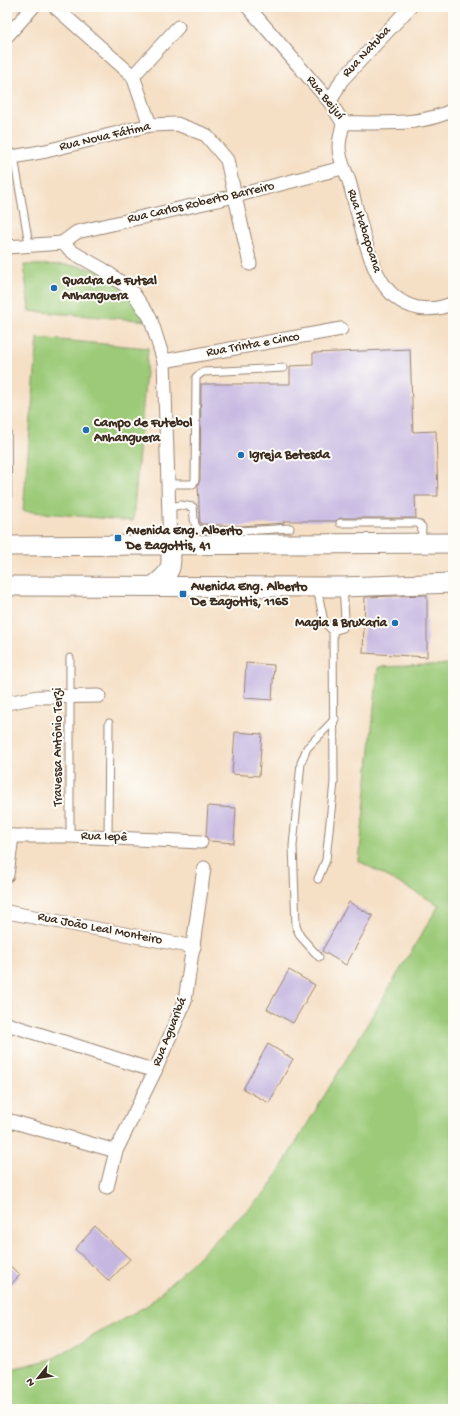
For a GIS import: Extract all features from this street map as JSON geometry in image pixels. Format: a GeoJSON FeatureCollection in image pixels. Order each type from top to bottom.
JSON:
{"type":"FeatureCollection","features":[{"type":"Feature","properties":{"kind":"main road"},"geometry":{"type":"LineString","coordinates":[[8,546],[453,543]]}},
{"type":"Feature","properties":{"kind":"main road"},"geometry":{"type":"LineString","coordinates":[[153,586],[167,575],[170,569],[170,546]]}},
{"type":"Feature","properties":{"kind":"main road"},"geometry":{"type":"LineString","coordinates":[[7,586],[344,587],[453,583]]}},
{"type":"Feature","properties":{"kind":"street"},"geometry":{"type":"LineString","coordinates":[[7,36],[33,7]]}},
{"type":"Feature","properties":{"kind":"street"},"geometry":{"type":"LineString","coordinates":[[55,7],[133,76],[150,125]]}},
{"type":"Feature","properties":{"kind":"street","name":"Rua Natuba"},"geometry":{"type":"LineString","coordinates":[[330,102],[341,81],[410,7]]}},
{"type":"Feature","properties":{"kind":"street","name":"Rua Beijuí"},"geometry":{"type":"LineString","coordinates":[[252,8],[330,102],[343,123],[418,122],[440,116],[453,110]]}},
{"type":"Feature","properties":{"kind":"street"},"geometry":{"type":"LineString","coordinates":[[133,76],[178,27]]}},
{"type":"Feature","properties":{"kind":"street","name":"Rua Itabapoana"},"geometry":{"type":"LineString","coordinates":[[343,123],[339,147],[342,168],[348,180],[369,255],[379,278],[394,297],[408,306],[427,310],[443,308],[453,303]]}},
{"type":"Feature","properties":{"kind":"street","name":"Rua Nova Fátima"},"geometry":{"type":"LineString","coordinates":[[11,158],[150,125],[177,124],[206,135],[227,160],[250,264]]}},
{"type":"Feature","properties":{"kind":"street","name":"Rua Carlos Roberto Barreiro"},"geometry":{"type":"LineString","coordinates":[[62,243],[77,232],[235,196],[342,168]]}},
{"type":"Feature","properties":{"kind":"street"},"geometry":{"type":"LineString","coordinates":[[7,248],[29,244],[62,243],[74,253],[104,270],[130,289],[150,317],[164,361],[170,546]]}},
{"type":"Feature","properties":{"kind":"street","name":"Rua Trinta e Cinco"},"geometry":{"type":"LineString","coordinates":[[164,361],[341,329]]}},
{"type":"Feature","properties":{"kind":"street"},"geometry":{"type":"LineString","coordinates":[[7,703],[38,697],[70,695],[99,696]]}},
{"type":"Feature","properties":{"kind":"street"},"geometry":{"type":"LineString","coordinates":[[7,875],[9,836]]}},
{"type":"Feature","properties":{"kind":"street","name":"Rua Iepê"},"geometry":{"type":"LineString","coordinates":[[9,836],[108,837],[201,842]]}},
{"type":"Feature","properties":{"kind":"street","name":"Rua Aguaribá"},"geometry":{"type":"LineString","coordinates":[[107,1188],[116,1151],[155,1071],[185,1001],[194,947],[204,868]]}},
{"type":"Feature","properties":{"kind":"street","name":"Rua João Leal Monteiro"},"geometry":{"type":"LineString","coordinates":[[7,912],[194,947]]}},
{"type":"Feature","properties":{"kind":"street"},"geometry":{"type":"LineString","coordinates":[[7,1024],[155,1071]]}},
{"type":"Feature","properties":{"kind":"street"},"geometry":{"type":"LineString","coordinates":[[7,1120],[116,1151]]}},
{"type":"Feature","properties":{"kind":"lane"},"geometry":{"type":"LineString","coordinates":[[11,158],[29,244]]}},
{"type":"Feature","properties":{"kind":"lane"},"geometry":{"type":"LineString","coordinates":[[168,484],[193,484],[195,480],[196,377],[203,372],[284,368]]}},
{"type":"Feature","properties":{"kind":"lane"},"geometry":{"type":"LineString","coordinates":[[7,405],[8,546]]}},
{"type":"Feature","properties":{"kind":"lane"},"geometry":{"type":"LineString","coordinates":[[169,507],[181,505],[193,507],[195,526],[198,529],[214,531],[290,528]]}},
{"type":"Feature","properties":{"kind":"lane"},"geometry":{"type":"LineString","coordinates":[[340,523],[416,523],[422,527],[421,543]]}},
{"type":"Feature","properties":{"kind":"lane"},"geometry":{"type":"LineString","coordinates":[[316,586],[324,622],[333,631],[335,719],[333,790],[326,860],[318,879]]}},
{"type":"Feature","properties":{"kind":"lane"},"geometry":{"type":"LineString","coordinates":[[333,631],[343,628],[345,618],[344,587]]}},
{"type":"Feature","properties":{"kind":"lane","name":"Travessa Antônio Terzi"},"geometry":{"type":"LineString","coordinates":[[70,658],[70,836]]}},
{"type":"Feature","properties":{"kind":"lane"},"geometry":{"type":"LineString","coordinates":[[319,958],[300,936],[296,926],[293,846],[301,763],[307,748],[335,719]]}},
{"type":"Feature","properties":{"kind":"lane"},"geometry":{"type":"LineString","coordinates":[[108,837],[109,723]]}},
{"type":"Feature","properties":{"kind":"green space"},"geometry":{"type":"Polygon","coordinates":[[[24,265],[75,266],[99,272],[120,286],[150,321],[29,311],[24,265]]]}},
{"type":"Feature","properties":{"kind":"green space","name":"Campo de Futebol Anhanguera"},"geometry":{"type":"Polygon","coordinates":[[[38,338],[148,348],[133,521],[23,511],[38,338]]]}},
{"type":"Feature","properties":{"kind":"green space"},"geometry":{"type":"Polygon","coordinates":[[[453,664],[453,1409],[7,1409],[7,1370],[52,1359],[148,1305],[267,1191],[439,905],[359,861],[378,667],[453,664]]]}},
{"type":"Feature","properties":{"kind":"building"},"geometry":{"type":"Polygon","coordinates":[[[410,349],[413,432],[436,431],[438,496],[415,496],[416,518],[340,518],[336,521],[284,521],[284,523],[241,526],[200,524],[198,485],[200,480],[201,384],[290,384],[290,366],[313,365],[313,353],[410,349]]]}},
{"type":"Feature","properties":{"kind":"building","name":"Magia & Bruxaria"},"geometry":{"type":"Polygon","coordinates":[[[427,595],[427,657],[363,653],[365,597],[427,595]]]}},
{"type":"Feature","properties":{"kind":"building"},"geometry":{"type":"Polygon","coordinates":[[[246,663],[274,665],[272,700],[244,698],[246,663]]]}},
{"type":"Feature","properties":{"kind":"building"},"geometry":{"type":"Polygon","coordinates":[[[235,732],[262,734],[259,776],[232,774],[235,732]]]}},
{"type":"Feature","properties":{"kind":"building"},"geometry":{"type":"Polygon","coordinates":[[[208,806],[236,808],[234,843],[209,841],[206,836],[208,806]]]}},
{"type":"Feature","properties":{"kind":"building"},"geometry":{"type":"Polygon","coordinates":[[[349,902],[373,916],[346,965],[322,951],[349,902]]]}},
{"type":"Feature","properties":{"kind":"building"},"geometry":{"type":"Polygon","coordinates":[[[289,970],[315,985],[293,1023],[267,1009],[289,970]]]}},
{"type":"Feature","properties":{"kind":"building"},"geometry":{"type":"Polygon","coordinates":[[[268,1044],[293,1059],[269,1103],[243,1089],[268,1044]]]}},
{"type":"Feature","properties":{"kind":"building"},"geometry":{"type":"Polygon","coordinates":[[[95,1227],[130,1259],[109,1281],[75,1249],[95,1227]]]}},
{"type":"Feature","properties":{"kind":"building"},"geometry":{"type":"Polygon","coordinates":[[[7,1263],[20,1275],[7,1289],[7,1263]]]}},
{"type":"Feature","properties":{"kind":"place","name":"Quadra de Futsal Anhanguera"},"geometry":{"type":"Point","coordinates":[54,288]}},
{"type":"Feature","properties":{"kind":"place","name":"Campo de Futebol Anhanguera"},"geometry":{"type":"Point","coordinates":[86,430]}},
{"type":"Feature","properties":{"kind":"place","name":"Igreja Betesda"},"geometry":{"type":"Point","coordinates":[241,455]}},
{"type":"Feature","properties":{"kind":"place","name":"Avenida Eng. Alberto De Zagottis, 41"},"geometry":{"type":"Point","coordinates":[118,538]}},
{"type":"Feature","properties":{"kind":"place","name":"Avenida Eng. Alberto De Zagottis, 1165"},"geometry":{"type":"Point","coordinates":[183,594]}},
{"type":"Feature","properties":{"kind":"place","name":"Magia & Bruxaria"},"geometry":{"type":"Point","coordinates":[395,623]}}]}
